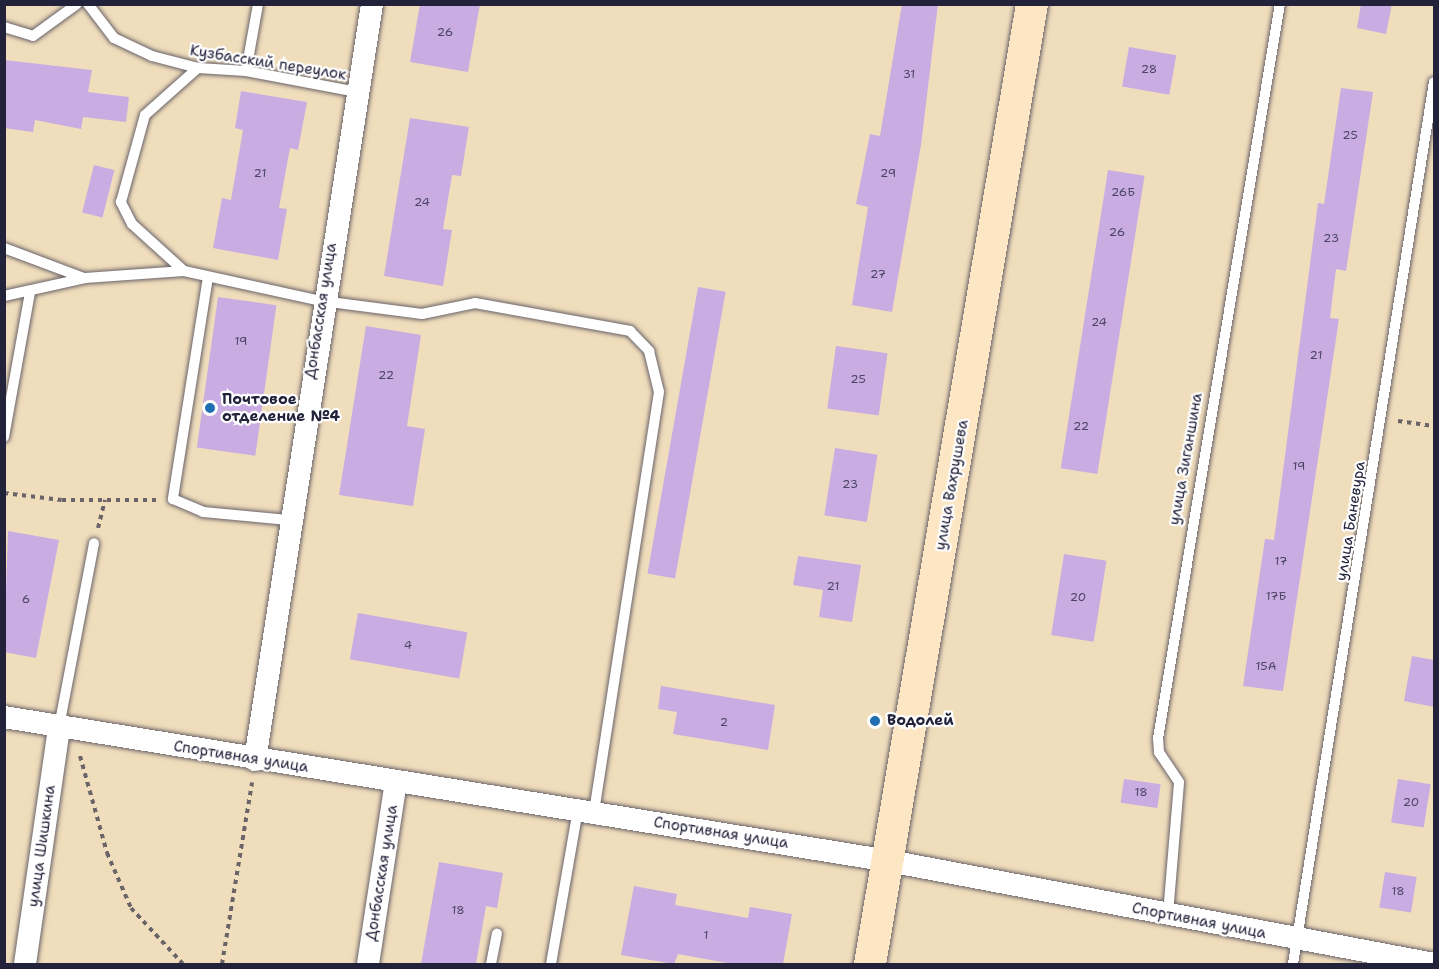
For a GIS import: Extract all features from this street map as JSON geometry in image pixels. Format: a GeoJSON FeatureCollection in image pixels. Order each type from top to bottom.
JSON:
{"type":"FeatureCollection","features":[{"type":"Feature","properties":{"kind":"main road","name":"улица Вахрушева"},"geometry":{"type":"LineString","coordinates":[[870,964],[1032,4]]}},
{"type":"Feature","properties":{"kind":"street","name":"Донбасская улица"},"geometry":{"type":"LineString","coordinates":[[255,760],[322,302],[372,4]]}},
{"type":"Feature","properties":{"kind":"street","name":"Спортивная улица"},"geometry":{"type":"LineString","coordinates":[[4,717],[255,760],[889,861],[1434,964]]}},
{"type":"Feature","properties":{"kind":"street","name":"улица Шишкина"},"geometry":{"type":"LineString","coordinates":[[25,964],[66,728]]}},
{"type":"Feature","properties":{"kind":"street","name":"Донбасская улица"},"geometry":{"type":"LineString","coordinates":[[368,964],[396,782]]}},
{"type":"Feature","properties":{"kind":"lane"},"geometry":{"type":"LineString","coordinates":[[4,27],[33,36],[77,4]]}},
{"type":"Feature","properties":{"kind":"lane","name":"Кузбасский переулок"},"geometry":{"type":"LineString","coordinates":[[88,4],[114,38],[198,68],[246,71],[357,92]]}},
{"type":"Feature","properties":{"kind":"lane"},"geometry":{"type":"LineString","coordinates":[[246,71],[258,4]]}},
{"type":"Feature","properties":{"kind":"lane","name":"улица Зиганшина"},"geometry":{"type":"LineString","coordinates":[[1168,915],[1179,782],[1159,753],[1158,739],[1280,4]]}},
{"type":"Feature","properties":{"kind":"lane"},"geometry":{"type":"LineString","coordinates":[[184,271],[132,224],[121,202],[145,115],[198,68]]}},
{"type":"Feature","properties":{"kind":"lane","name":"улица Баневура"},"geometry":{"type":"LineString","coordinates":[[1293,964],[1383,418],[1434,82]]}},
{"type":"Feature","properties":{"kind":"lane"},"geometry":{"type":"LineString","coordinates":[[4,248],[85,278]]}},
{"type":"Feature","properties":{"kind":"lane"},"geometry":{"type":"LineString","coordinates":[[4,296],[85,278],[184,271],[322,302],[422,314],[475,303],[630,331],[649,351],[658,392],[586,811],[551,964]]}},
{"type":"Feature","properties":{"kind":"lane"},"geometry":{"type":"LineString","coordinates":[[208,277],[173,500],[203,512],[289,520]]}},
{"type":"Feature","properties":{"kind":"lane"},"geometry":{"type":"LineString","coordinates":[[4,437],[30,292]]}},
{"type":"Feature","properties":{"kind":"lane"},"geometry":{"type":"LineString","coordinates":[[66,728],[94,543]]}},
{"type":"Feature","properties":{"kind":"lane"},"geometry":{"type":"LineString","coordinates":[[491,964],[497,934]]}},
{"type":"Feature","properties":{"kind":"path"},"geometry":{"type":"LineString","coordinates":[[1383,418],[1434,426]]}},
{"type":"Feature","properties":{"kind":"path"},"geometry":{"type":"LineString","coordinates":[[4,493],[105,500],[173,500]]}},
{"type":"Feature","properties":{"kind":"path"},"geometry":{"type":"LineString","coordinates":[[94,543],[105,500]]}},
{"type":"Feature","properties":{"kind":"path"},"geometry":{"type":"LineString","coordinates":[[66,728],[107,853],[131,908],[183,964]]}},
{"type":"Feature","properties":{"kind":"path"},"geometry":{"type":"LineString","coordinates":[[222,964],[255,760]]}},
{"type":"Feature","properties":{"kind":"building"},"geometry":{"type":"Polygon","coordinates":[[[420,4],[480,4],[468,72],[410,62],[420,4]]]}},
{"type":"Feature","properties":{"kind":"building"},"geometry":{"type":"Polygon","coordinates":[[[902,4],[938,4],[921,145],[892,312],[852,305],[868,207],[856,204],[870,134],[880,136],[902,4]]]}},
{"type":"Feature","properties":{"kind":"building"},"geometry":{"type":"Polygon","coordinates":[[[1361,4],[1392,4],[1386,34],[1357,28],[1361,4]]]}},
{"type":"Feature","properties":{"kind":"building"},"geometry":{"type":"Polygon","coordinates":[[[1129,47],[1176,55],[1169,95],[1122,86],[1129,47]]]}},
{"type":"Feature","properties":{"kind":"building"},"geometry":{"type":"Polygon","coordinates":[[[4,60],[92,70],[88,92],[129,97],[126,122],[83,117],[81,129],[35,120],[33,132],[4,128],[4,60]]]}},
{"type":"Feature","properties":{"kind":"building"},"geometry":{"type":"Polygon","coordinates":[[[1341,88],[1373,92],[1346,271],[1336,269],[1330,318],[1339,319],[1283,691],[1243,686],[1265,539],[1274,540],[1318,203],[1324,204],[1341,88]]]}},
{"type":"Feature","properties":{"kind":"building"},"geometry":{"type":"Polygon","coordinates":[[[241,91],[307,102],[298,150],[290,148],[279,208],[287,209],[278,260],[213,248],[222,198],[231,200],[243,130],[235,128],[241,91]]]}},
{"type":"Feature","properties":{"kind":"building"},"geometry":{"type":"Polygon","coordinates":[[[410,118],[469,127],[461,176],[452,175],[443,229],[452,230],[443,286],[384,276],[410,118]]]}},
{"type":"Feature","properties":{"kind":"building"},"geometry":{"type":"Polygon","coordinates":[[[94,165],[114,170],[103,218],[82,213],[94,165]]]}},
{"type":"Feature","properties":{"kind":"building"},"geometry":{"type":"Polygon","coordinates":[[[1108,170],[1145,176],[1097,474],[1061,468],[1108,170]]]}},
{"type":"Feature","properties":{"kind":"building"},"geometry":{"type":"Polygon","coordinates":[[[698,287],[726,292],[675,578],[647,574],[698,287]]]}},
{"type":"Feature","properties":{"kind":"building"},"geometry":{"type":"Polygon","coordinates":[[[218,297],[276,305],[255,456],[197,448],[218,297]]]}},
{"type":"Feature","properties":{"kind":"building"},"geometry":{"type":"Polygon","coordinates":[[[366,326],[421,335],[407,426],[425,429],[413,506],[339,495],[366,326]]]}},
{"type":"Feature","properties":{"kind":"building"},"geometry":{"type":"Polygon","coordinates":[[[836,346],[887,353],[879,416],[827,408],[836,346]]]}},
{"type":"Feature","properties":{"kind":"building"},"geometry":{"type":"Polygon","coordinates":[[[835,448],[877,455],[867,522],[824,515],[835,448]]]}},
{"type":"Feature","properties":{"kind":"building"},"geometry":{"type":"Polygon","coordinates":[[[8,531],[59,540],[36,658],[4,652],[8,531]]]}},
{"type":"Feature","properties":{"kind":"building"},"geometry":{"type":"Polygon","coordinates":[[[1064,554],[1106,561],[1094,642],[1051,635],[1064,554]]]}},
{"type":"Feature","properties":{"kind":"building"},"geometry":{"type":"Polygon","coordinates":[[[798,556],[861,565],[852,622],[819,617],[823,590],[793,585],[798,556]]]}},
{"type":"Feature","properties":{"kind":"building"},"geometry":{"type":"Polygon","coordinates":[[[358,613],[467,632],[459,679],[350,659],[358,613]]]}},
{"type":"Feature","properties":{"kind":"building"},"geometry":{"type":"Polygon","coordinates":[[[1412,656],[1434,660],[1434,707],[1404,701],[1412,656]]]}},
{"type":"Feature","properties":{"kind":"building"},"geometry":{"type":"Polygon","coordinates":[[[661,686],[775,705],[768,750],[673,734],[677,712],[658,709],[661,686]]]}},
{"type":"Feature","properties":{"kind":"building"},"geometry":{"type":"Polygon","coordinates":[[[1124,779],[1161,784],[1157,808],[1121,803],[1124,779]]]}},
{"type":"Feature","properties":{"kind":"building"},"geometry":{"type":"Polygon","coordinates":[[[1398,779],[1431,784],[1424,828],[1391,822],[1398,779]]]}},
{"type":"Feature","properties":{"kind":"building"},"geometry":{"type":"Polygon","coordinates":[[[439,862],[503,873],[497,908],[486,906],[476,964],[421,964],[439,862]]]}},
{"type":"Feature","properties":{"kind":"building"},"geometry":{"type":"Polygon","coordinates":[[[1385,872],[1417,877],[1411,913],[1379,908],[1385,872]]]}},
{"type":"Feature","properties":{"kind":"building"},"geometry":{"type":"Polygon","coordinates":[[[634,886],[677,894],[675,905],[748,918],[750,907],[792,914],[783,964],[733,964],[678,954],[674,964],[621,955],[634,886]]]}},
{"type":"Feature","properties":{"kind":"place","name":"Почтовое отделение №4"},"geometry":{"type":"Point","coordinates":[210,408]}},
{"type":"Feature","properties":{"kind":"place","name":"Водолей"},"geometry":{"type":"Point","coordinates":[875,721]}}]}
